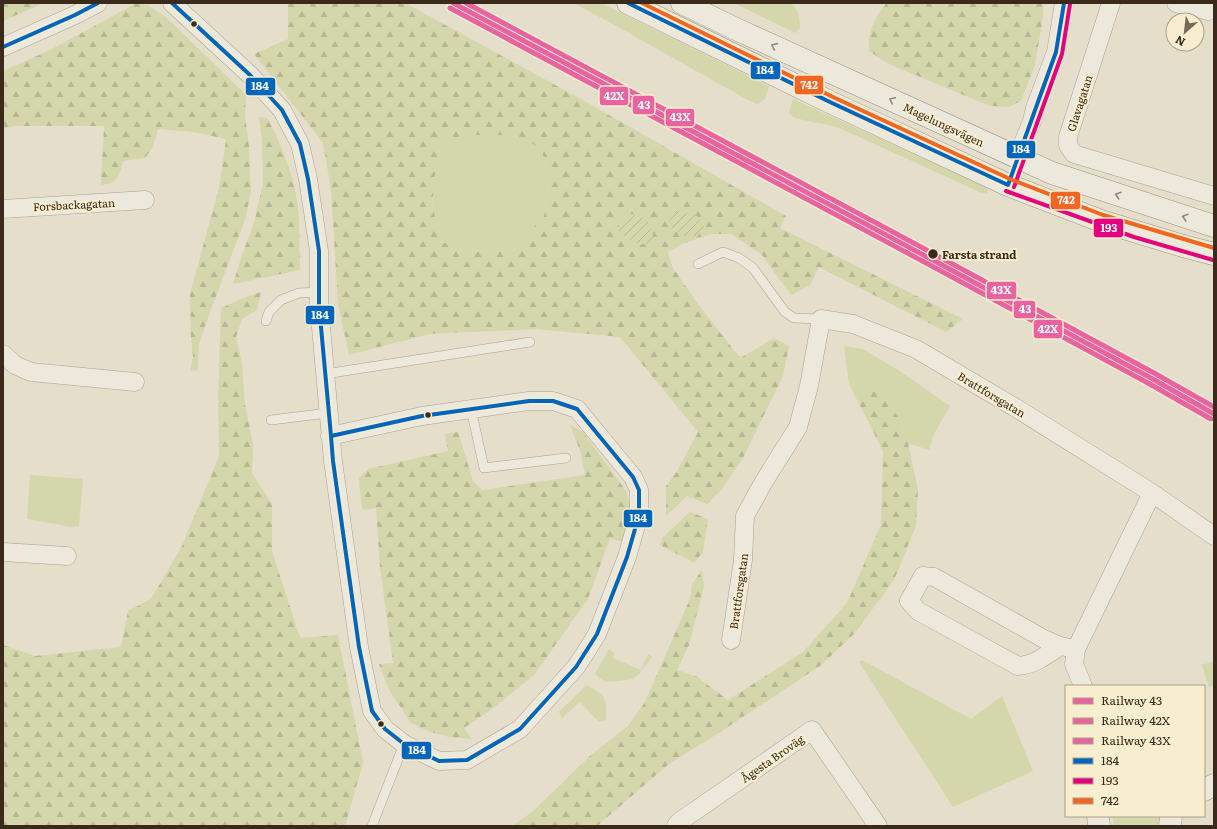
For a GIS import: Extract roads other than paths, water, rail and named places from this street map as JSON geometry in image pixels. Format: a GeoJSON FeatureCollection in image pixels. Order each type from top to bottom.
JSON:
{"type":"FeatureCollection","features":[{"type":"Feature","properties":{"kind":"main road"},"geometry":{"type":"LineString","coordinates":[[628,3],[832,103],[1008,186],[1101,221],[1214,254]]}},
{"type":"Feature","properties":{"kind":"main road","name":"Magelungsvägen"},"geometry":{"type":"LineString","coordinates":[[682,3],[742,32],[1052,173],[1214,226]]}},
{"type":"Feature","properties":{"kind":"main road"},"geometry":{"type":"LineString","coordinates":[[1008,186],[1017,158]]}},
{"type":"Feature","properties":{"kind":"main road"},"geometry":{"type":"LineString","coordinates":[[1205,790],[1214,785]]}},
{"type":"Feature","properties":{"kind":"street"},"geometry":{"type":"LineString","coordinates":[[3,47],[75,15],[98,3]]}},
{"type":"Feature","properties":{"kind":"street"},"geometry":{"type":"LineString","coordinates":[[172,3],[250,75],[282,110],[300,144],[308,179],[319,251],[319,292],[330,436],[359,647],[372,711],[385,729],[404,744],[439,762],[466,760],[520,729],[576,667],[597,634],[627,557],[639,515],[639,490],[633,477],[577,409],[553,401],[529,401],[422,416],[330,436]]}},
{"type":"Feature","properties":{"kind":"street"},"geometry":{"type":"LineString","coordinates":[[1017,158],[1032,121],[1035,108],[1056,52],[1064,3]]}},
{"type":"Feature","properties":{"kind":"street","name":"Glavagatan"},"geometry":{"type":"LineString","coordinates":[[1111,3],[1068,137],[1068,145],[1074,154],[1165,180],[1214,196]]}},
{"type":"Feature","properties":{"kind":"street"},"geometry":{"type":"LineString","coordinates":[[1176,3],[1208,11],[1214,10]]}},
{"type":"Feature","properties":{"kind":"street","name":"Forsbackagatan"},"geometry":{"type":"LineString","coordinates":[[3,209],[145,200]]}},
{"type":"Feature","properties":{"kind":"street","name":"Brattforsgatan"},"geometry":{"type":"LineString","coordinates":[[731,640],[743,560],[745,516],[763,483],[798,427],[809,386],[821,319],[853,324],[916,349],[1016,408],[1152,493],[1214,536]]}},
{"type":"Feature","properties":{"kind":"street"},"geometry":{"type":"LineString","coordinates":[[3,354],[14,365],[30,372],[135,382]]}},
{"type":"Feature","properties":{"kind":"street"},"geometry":{"type":"LineString","coordinates":[[1068,647],[1044,639],[934,578],[923,576],[909,601],[918,611],[1018,666],[1027,665],[1068,647],[1152,493]]}},
{"type":"Feature","properties":{"kind":"street"},"geometry":{"type":"LineString","coordinates":[[3,552],[67,556]]}},
{"type":"Feature","properties":{"kind":"street"},"geometry":{"type":"LineString","coordinates":[[1068,647],[1083,685]]}},
{"type":"Feature","properties":{"kind":"street","name":"Ågesta Broväg"},"geometry":{"type":"LineString","coordinates":[[676,826],[679,822],[812,730],[878,826]]}},
{"type":"Feature","properties":{"kind":"lane","name":"Brattforsgatan"},"geometry":{"type":"LineString","coordinates":[[698,264],[723,252],[739,258],[753,268],[785,312],[794,318],[821,319]]}},
{"type":"Feature","properties":{"kind":"lane"},"geometry":{"type":"LineString","coordinates":[[266,321],[269,312],[281,300],[299,293],[319,292]]}},
{"type":"Feature","properties":{"kind":"lane"},"geometry":{"type":"LineString","coordinates":[[325,374],[530,342]]}},
{"type":"Feature","properties":{"kind":"lane"},"geometry":{"type":"LineString","coordinates":[[471,409],[484,468],[566,458]]}},
{"type":"Feature","properties":{"kind":"lane"},"geometry":{"type":"LineString","coordinates":[[271,420],[328,413]]}},
{"type":"Feature","properties":{"kind":"lane"},"geometry":{"type":"LineString","coordinates":[[372,826],[404,744]]}},
{"type":"Feature","properties":{"kind":"rail line","name":"43"},"geometry":{"type":"LineString","coordinates":[[453,3],[931,259],[1151,378],[1214,414]]}},
{"type":"Feature","properties":{"kind":"rail line","name":"43X"},"geometry":{"type":"LineString","coordinates":[[466,3],[934,254],[1214,407]]}},
{"type":"Feature","properties":{"kind":"rail line","name":"42X"},"geometry":{"type":"LineString","coordinates":[[450,8],[928,264],[1148,383],[1211,419]]}},
{"type":"Feature","properties":{"kind":"place","name":"Farsta strand"},"geometry":{"type":"Point","coordinates":[933,254]}}]}
